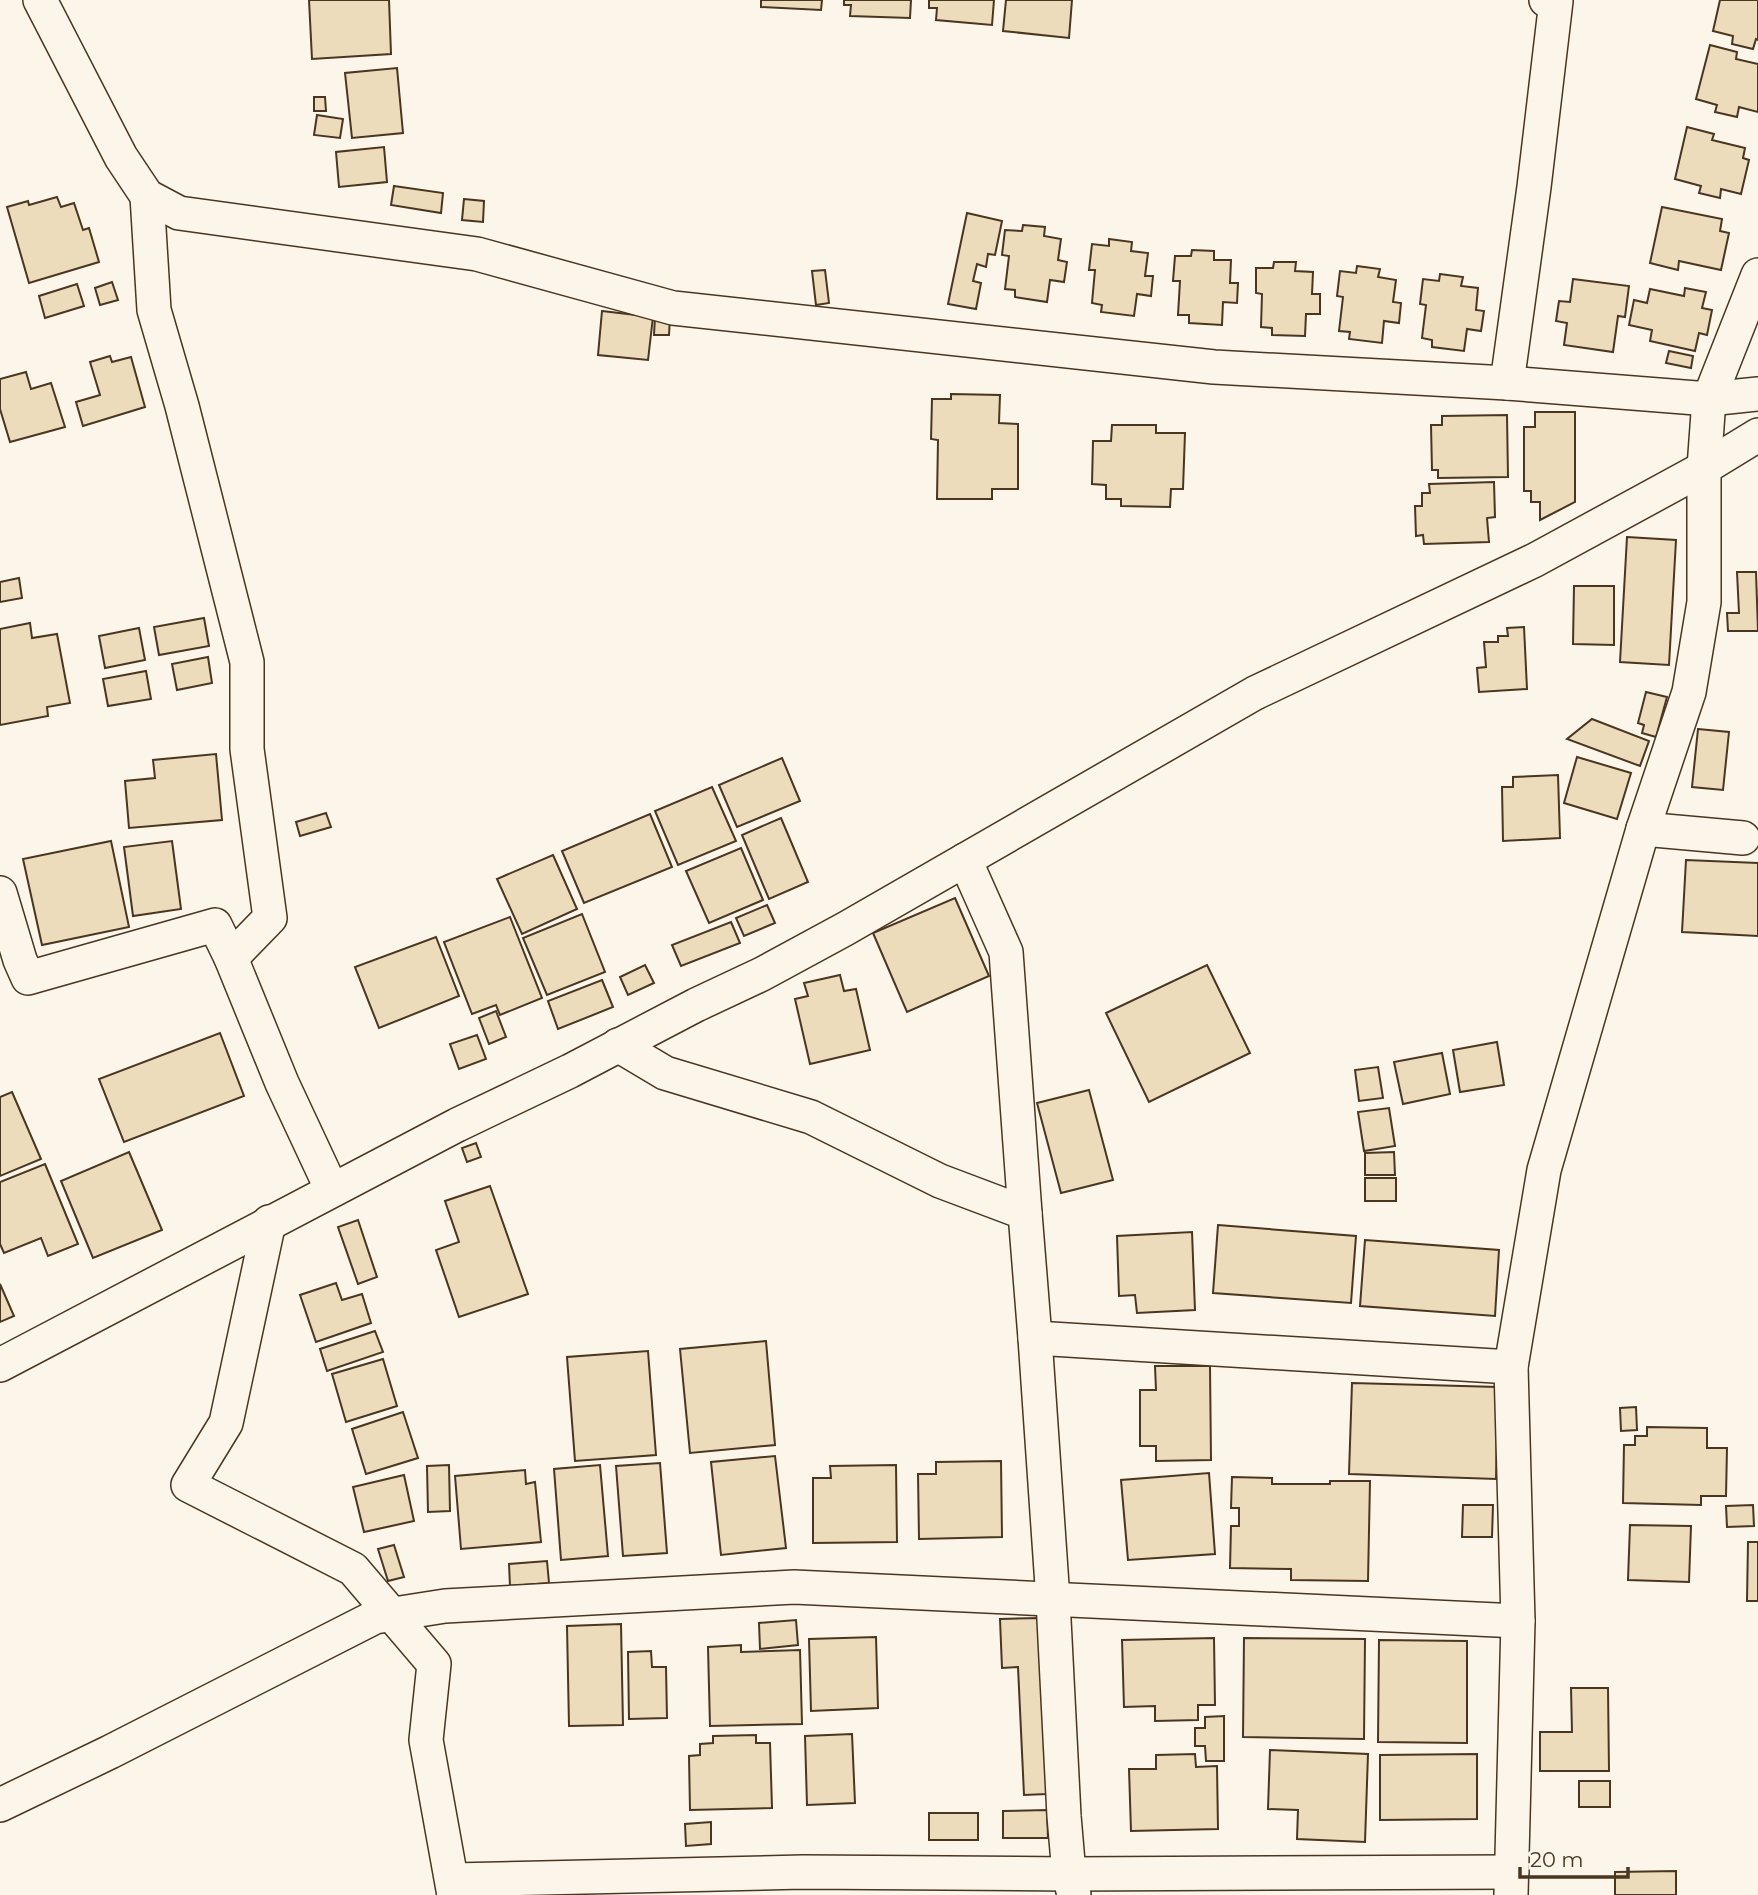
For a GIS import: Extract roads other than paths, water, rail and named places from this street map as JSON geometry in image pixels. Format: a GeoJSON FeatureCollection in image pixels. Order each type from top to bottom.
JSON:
{"type":"FeatureCollection","features":[{"type":"Feature","properties":{"kind":"street"},"geometry":{"type":"LineString","coordinates":[[40,0],[121,156],[147,196],[179,213],[477,254],[673,308],[1214,367],[1507,383],[1709,399],[1758,394]]}},
{"type":"Feature","properties":{"kind":"street"},"geometry":{"type":"LineString","coordinates":[[1507,383],[1556,1],[1546,0]]}},
{"type":"Feature","properties":{"kind":"street"},"geometry":{"type":"LineString","coordinates":[[147,196],[154,310],[182,406],[247,662],[247,749],[271,918],[231,958]]}},
{"type":"Feature","properties":{"kind":"street"},"geometry":{"type":"LineString","coordinates":[[269,1223],[226,1423],[188,1485],[354,1569],[434,1664],[426,1740],[454,1887],[1512,1884],[1518,1621],[1511,1367],[1544,1170],[1643,829],[1689,692],[1704,602],[1704,468],[1709,399],[1758,275]]}},
{"type":"Feature","properties":{"kind":"street"},"geometry":{"type":"LineString","coordinates":[[0,1365],[457,1125],[762,974],[1255,692],[1535,560],[1704,468],[1758,435]]}},
{"type":"Feature","properties":{"kind":"street"},"geometry":{"type":"LineString","coordinates":[[1643,829],[1743,838]]}},
{"type":"Feature","properties":{"kind":"street"},"geometry":{"type":"LineString","coordinates":[[965,860],[1006,952],[1053,1600],[1064,1816],[1072,1884]]}},
{"type":"Feature","properties":{"kind":"street"},"geometry":{"type":"LineString","coordinates":[[0,893],[28,978],[215,925],[331,1190]]}},
{"type":"Feature","properties":{"kind":"street"},"geometry":{"type":"LineString","coordinates":[[618,1045],[665,1073],[811,1117],[940,1181],[1025,1213]]}},
{"type":"Feature","properties":{"kind":"street"},"geometry":{"type":"LineString","coordinates":[[1035,1338],[1511,1367]]}},
{"type":"Feature","properties":{"kind":"street"},"geometry":{"type":"LineString","coordinates":[[0,1805],[375,1617],[445,1606],[794,1587],[1518,1621]]}}]}
